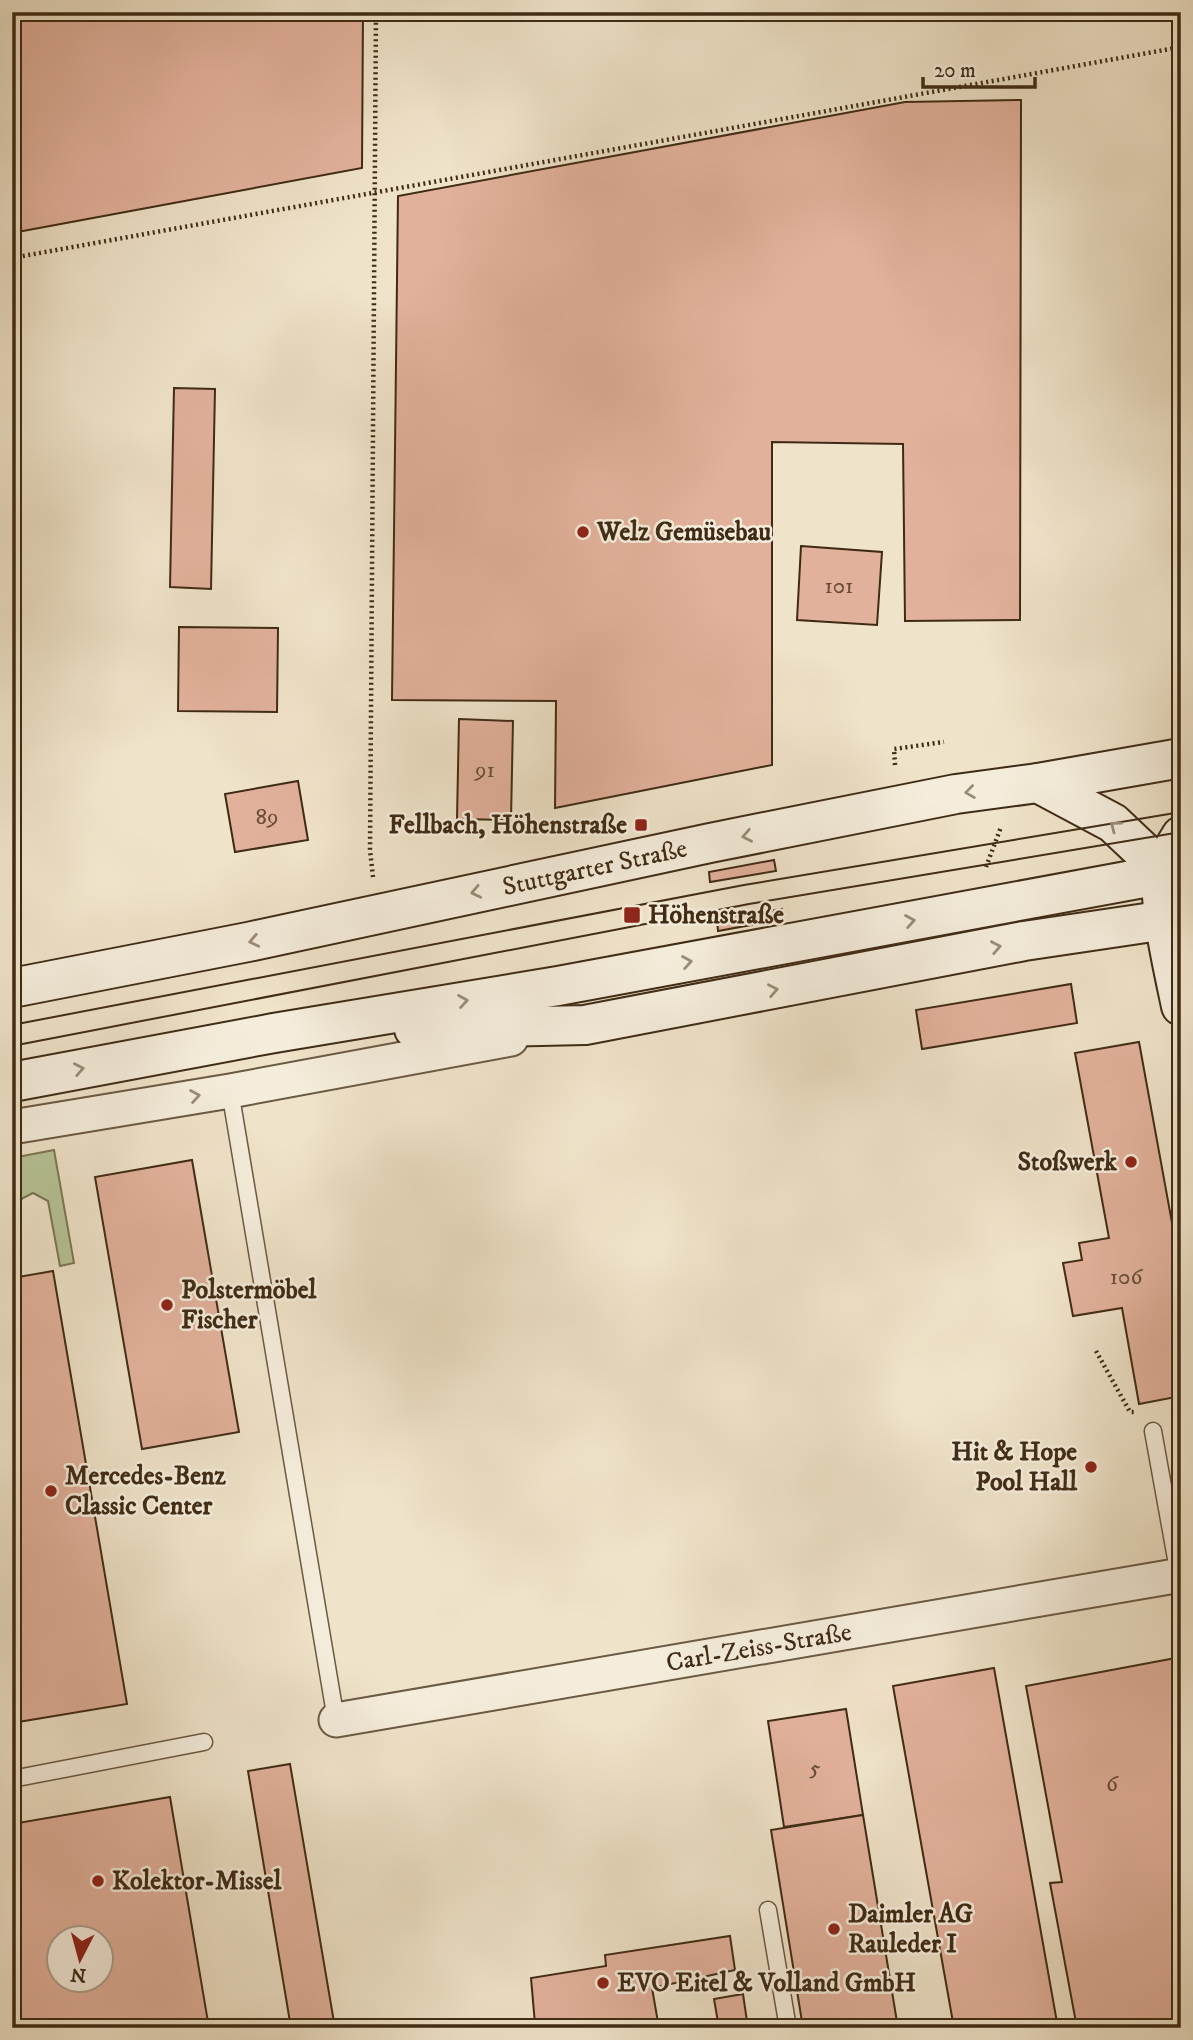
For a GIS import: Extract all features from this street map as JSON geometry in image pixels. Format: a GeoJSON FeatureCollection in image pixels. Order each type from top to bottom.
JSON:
{"type":"FeatureCollection","features":[{"type":"Feature","properties":{"kind":"main road","name":"Stuttgarter Straße"},"geometry":{"type":"LineString","coordinates":[[12,988],[248,942],[379,912],[956,794],[1181,758]]}},
{"type":"Feature","properties":{"kind":"main road"},"geometry":{"type":"LineString","coordinates":[[1038,783],[1113,823],[1150,858],[1172,872]]}},
{"type":"Feature","properties":{"kind":"main road"},"geometry":{"type":"LineString","coordinates":[[1181,836],[1170,853],[1181,1006]]}},
{"type":"Feature","properties":{"kind":"main road"},"geometry":{"type":"LineString","coordinates":[[12,1082],[274,1032],[558,986],[1172,872]]}},
{"type":"Feature","properties":{"kind":"main road"},"geometry":{"type":"LineString","coordinates":[[274,1032],[585,1025],[1024,942],[1173,918]]}},
{"type":"Feature","properties":{"kind":"street"},"geometry":{"type":"LineString","coordinates":[[12,1127],[230,1091],[585,1025]]}},
{"type":"Feature","properties":{"kind":"street","name":"Carl-Zeiss-Straße"},"geometry":{"type":"LineString","coordinates":[[337,1720],[1180,1575]]}},
{"type":"Feature","properties":{"kind":"lane"},"geometry":{"type":"LineString","coordinates":[[230,1091],[337,1720]]}},
{"type":"Feature","properties":{"kind":"lane"},"geometry":{"type":"LineString","coordinates":[[1153,1431],[1180,1575]]}},
{"type":"Feature","properties":{"kind":"lane"},"geometry":{"type":"LineString","coordinates":[[12,1779],[204,1742]]}},
{"type":"Feature","properties":{"kind":"lane"},"geometry":{"type":"LineString","coordinates":[[768,1910],[788,2028]]}},
{"type":"Feature","properties":{"kind":"path"},"geometry":{"type":"LineString","coordinates":[[376,12],[370,850],[379,912]]}},
{"type":"Feature","properties":{"kind":"path"},"geometry":{"type":"LineString","coordinates":[[12,258],[1181,47]]}},
{"type":"Feature","properties":{"kind":"path"},"geometry":{"type":"LineString","coordinates":[[895,765],[894,749],[944,742]]}},
{"type":"Feature","properties":{"kind":"path"},"geometry":{"type":"LineString","coordinates":[[983,875],[1001,830],[1000,822]]}},
{"type":"Feature","properties":{"kind":"path"},"geometry":{"type":"LineString","coordinates":[[1096,1351],[1130,1412],[1149,1409],[1153,1431]]}},
{"type":"Feature","properties":{"kind":"green space"},"geometry":{"type":"Polygon","coordinates":[[[54,1150],[74,1263],[60,1266],[48,1201],[33,1193],[12,1209],[12,1158],[54,1150]]]}},
{"type":"Feature","properties":{"kind":"building"},"geometry":{"type":"Polygon","coordinates":[[[12,12],[363,12],[362,168],[12,233],[12,12]]]}},
{"type":"Feature","properties":{"kind":"building","name":"Welz Gemüsebau"},"geometry":{"type":"Polygon","coordinates":[[[1021,100],[1020,620],[905,621],[903,444],[772,442],[772,765],[555,808],[556,701],[392,700],[398,196],[905,102],[1021,100]]]}},
{"type":"Feature","properties":{"kind":"building"},"geometry":{"type":"Polygon","coordinates":[[[174,388],[215,389],[211,589],[170,587],[174,388]]]}},
{"type":"Feature","properties":{"kind":"building"},"geometry":{"type":"Polygon","coordinates":[[[801,546],[882,552],[877,625],[797,620],[801,546]]]}},
{"type":"Feature","properties":{"kind":"building"},"geometry":{"type":"Polygon","coordinates":[[[179,627],[278,628],[277,712],[178,711],[179,627]]]}},
{"type":"Feature","properties":{"kind":"building"},"geometry":{"type":"Polygon","coordinates":[[[459,719],[513,721],[511,820],[457,819],[459,719]]]}},
{"type":"Feature","properties":{"kind":"building"},"geometry":{"type":"Polygon","coordinates":[[[298,781],[308,840],[235,852],[225,794],[298,781]]]}},
{"type":"Feature","properties":{"kind":"building"},"geometry":{"type":"Polygon","coordinates":[[[774,860],[776,871],[710,882],[709,872],[774,860]]]}},
{"type":"Feature","properties":{"kind":"building"},"geometry":{"type":"Polygon","coordinates":[[[782,909],[784,919],[718,931],[717,920],[782,909]]]}},
{"type":"Feature","properties":{"kind":"building"},"geometry":{"type":"Polygon","coordinates":[[[1071,984],[1077,1023],[922,1049],[916,1010],[1071,984]]]}},
{"type":"Feature","properties":{"kind":"building"},"geometry":{"type":"Polygon","coordinates":[[[1139,1042],[1181,1272],[1181,1396],[1139,1404],[1122,1308],[1073,1316],[1063,1263],[1082,1260],[1079,1243],[1109,1238],[1075,1053],[1139,1042]]]}},
{"type":"Feature","properties":{"kind":"building","name":"Polstermöbel Fischer"},"geometry":{"type":"Polygon","coordinates":[[[192,1160],[239,1432],[142,1449],[95,1177],[192,1160]]]}},
{"type":"Feature","properties":{"kind":"building","name":"Mercedes-Benz Classic Center"},"geometry":{"type":"Polygon","coordinates":[[[53,1271],[127,1704],[12,1723],[12,1278],[53,1271]]]}},
{"type":"Feature","properties":{"kind":"building"},"geometry":{"type":"Polygon","coordinates":[[[1181,1657],[1181,2028],[1077,2028],[1050,1883],[1062,1882],[1026,1686],[1181,1657]]]}},
{"type":"Feature","properties":{"kind":"building"},"geometry":{"type":"Polygon","coordinates":[[[994,1668],[1058,2028],[954,2028],[893,1686],[994,1668]]]}},
{"type":"Feature","properties":{"kind":"building"},"geometry":{"type":"Polygon","coordinates":[[[846,1709],[863,1815],[784,1827],[768,1721],[846,1709]]]}},
{"type":"Feature","properties":{"kind":"building"},"geometry":{"type":"Polygon","coordinates":[[[290,1764],[335,2028],[291,2028],[248,1771],[290,1764]]]}},
{"type":"Feature","properties":{"kind":"building","name":"Kolektor-Missel"},"geometry":{"type":"Polygon","coordinates":[[[170,1797],[209,2028],[12,2028],[12,1824],[170,1797]]]}},
{"type":"Feature","properties":{"kind":"building","name":"Daimler AG Rauleder I"},"geometry":{"type":"Polygon","coordinates":[[[863,1815],[898,2028],[803,2028],[771,1830],[863,1815]]]}},
{"type":"Feature","properties":{"kind":"building","name":"EVO Eitel & Volland GmbH"},"geometry":{"type":"Polygon","coordinates":[[[730,1936],[735,1970],[652,1988],[659,2028],[519,2028],[535,2024],[531,1978],[606,1966],[605,1955],[730,1936]]]}},
{"type":"Feature","properties":{"kind":"building"},"geometry":{"type":"Polygon","coordinates":[[[743,1994],[748,2028],[719,2028],[714,1999],[743,1994]]]}},
{"type":"Feature","properties":{"kind":"tram line"},"geometry":{"type":"LineString","coordinates":[[12,1025],[744,885],[1181,812]]}},
{"type":"Feature","properties":{"kind":"tram line"},"geometry":{"type":"LineString","coordinates":[[12,1046],[749,904],[1181,832]]}},
{"type":"Feature","properties":{"kind":"place","name":"Welz Gemüsebau"},"geometry":{"type":"Point","coordinates":[583,532]}},
{"type":"Feature","properties":{"kind":"place","name":"Fellbach, Höhenstraße"},"geometry":{"type":"Point","coordinates":[641,825]}},
{"type":"Feature","properties":{"kind":"place","name":"Höhenstraße"},"geometry":{"type":"Point","coordinates":[632,915]}},
{"type":"Feature","properties":{"kind":"place","name":"Stoßwerk"},"geometry":{"type":"Point","coordinates":[1131,1162]}},
{"type":"Feature","properties":{"kind":"place","name":"Polstermöbel Fischer"},"geometry":{"type":"Point","coordinates":[167,1305]}},
{"type":"Feature","properties":{"kind":"place","name":"Hit & Hope Pool Hall"},"geometry":{"type":"Point","coordinates":[1091,1467]}},
{"type":"Feature","properties":{"kind":"place","name":"Mercedes-Benz Classic Center"},"geometry":{"type":"Point","coordinates":[51,1491]}},
{"type":"Feature","properties":{"kind":"place","name":"Kolektor-Missel"},"geometry":{"type":"Point","coordinates":[98,1881]}},
{"type":"Feature","properties":{"kind":"place","name":"Daimler AG Rauleder I"},"geometry":{"type":"Point","coordinates":[834,1929]}},
{"type":"Feature","properties":{"kind":"place","name":"EVO Eitel & Volland GmbH"},"geometry":{"type":"Point","coordinates":[603,1983]}}]}
